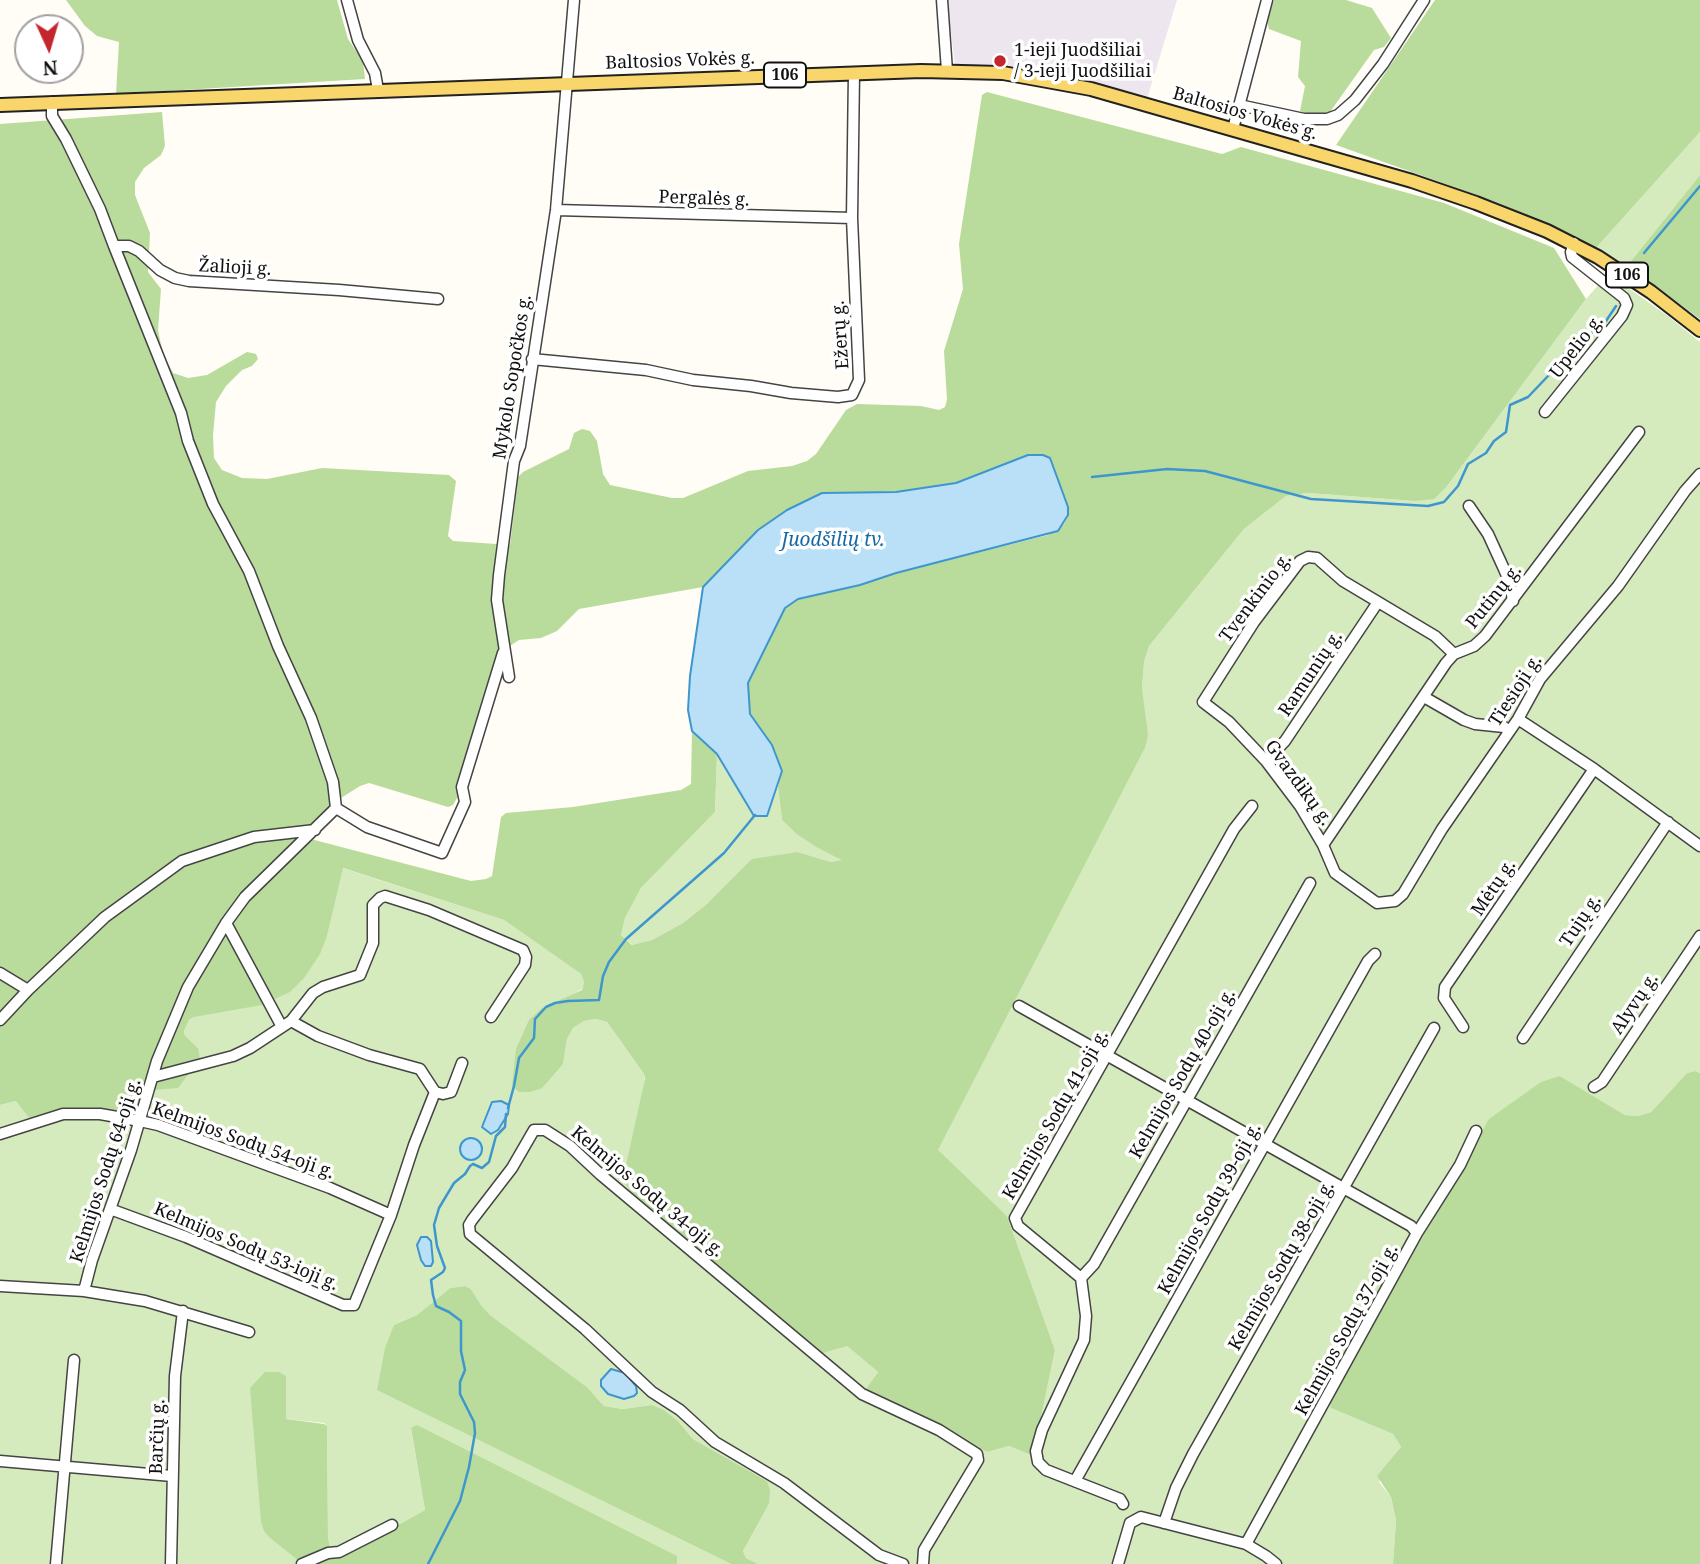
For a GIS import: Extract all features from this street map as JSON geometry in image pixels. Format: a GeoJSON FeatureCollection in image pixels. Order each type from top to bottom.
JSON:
{"type":"FeatureCollection","features":[{"type":"Feature","properties":{"kind":"main road","name":"Baltosios Vokės g."},"geometry":{"type":"LineString","coordinates":[[0,105],[567,82],[854,73],[1003,72],[1091,89],[1412,181],[1476,203],[1573,243]]}},
{"type":"Feature","properties":{"kind":"main road","name":"106"},"geometry":{"type":"LineString","coordinates":[[1573,243],[1642,285],[1700,330]]}},
{"type":"Feature","properties":{"kind":"street"},"geometry":{"type":"LineString","coordinates":[[347,0],[358,40],[375,73],[378,90]]}},
{"type":"Feature","properties":{"kind":"street","name":"Mykolo Sopočkos g."},"geometry":{"type":"LineString","coordinates":[[509,677],[497,600],[499,575],[514,461],[520,446],[556,210],[574,0]]}},
{"type":"Feature","properties":{"kind":"street"},"geometry":{"type":"LineString","coordinates":[[942,0],[947,71]]}},
{"type":"Feature","properties":{"kind":"street"},"geometry":{"type":"LineString","coordinates":[[1233,129],[1267,0]]}},
{"type":"Feature","properties":{"kind":"street"},"geometry":{"type":"LineString","coordinates":[[1239,105],[1304,119],[1327,119],[1338,115],[1355,100],[1383,64],[1424,0]]}},
{"type":"Feature","properties":{"kind":"street","name":"Ežerų g."},"geometry":{"type":"LineString","coordinates":[[532,359],[646,370],[693,380],[791,393],[848,397],[856,392],[859,380],[852,218],[854,73]]}},
{"type":"Feature","properties":{"kind":"street"},"geometry":{"type":"LineString","coordinates":[[52,102],[52,116],[100,209],[181,413],[188,441],[213,504],[249,571],[278,646],[311,718],[333,782],[336,808],[368,827],[442,853],[465,802],[462,787],[505,649]]}},
{"type":"Feature","properties":{"kind":"street","name":"Pergalės g."},"geometry":{"type":"LineString","coordinates":[[556,210],[852,218]]}},
{"type":"Feature","properties":{"kind":"street","name":"Upelio g."},"geometry":{"type":"LineString","coordinates":[[1545,412],[1622,316],[1627,305],[1624,298],[1572,257],[1570,252],[1573,243]]}},
{"type":"Feature","properties":{"kind":"street","name":"Žalioji g."},"geometry":{"type":"LineString","coordinates":[[114,246],[129,246],[139,251],[160,270],[175,278],[189,281],[339,289],[438,299]]}},
{"type":"Feature","properties":{"kind":"street","name":"Putinų g."},"geometry":{"type":"LineString","coordinates":[[1323,845],[1446,663],[1454,654],[1474,646],[1485,636],[1639,432]]}},
{"type":"Feature","properties":{"kind":"street","name":"Tiesioji g."},"geometry":{"type":"LineString","coordinates":[[1395,901],[1403,894],[1443,829],[1518,719],[1540,679],[1618,586],[1700,474]]}},
{"type":"Feature","properties":{"kind":"street"},"geometry":{"type":"LineString","coordinates":[[1469,506],[1488,534],[1510,583],[1513,601]]}},
{"type":"Feature","properties":{"kind":"street","name":"Tvenkinio g."},"geometry":{"type":"LineString","coordinates":[[1203,702],[1254,622],[1303,559],[1317,558],[1343,580],[1434,636],[1454,654]]}},
{"type":"Feature","properties":{"kind":"street","name":"Ramunių g."},"geometry":{"type":"LineString","coordinates":[[1266,761],[1285,741],[1378,602]]}},
{"type":"Feature","properties":{"kind":"street"},"geometry":{"type":"LineString","coordinates":[[1424,697],[1464,720],[1504,727],[1509,731]]}},
{"type":"Feature","properties":{"kind":"street","name":"Gvazdikų g."},"geometry":{"type":"LineString","coordinates":[[1203,702],[1229,722],[1266,761],[1300,806],[1323,845],[1335,873],[1377,903],[1395,901]]}},
{"type":"Feature","properties":{"kind":"street"},"geometry":{"type":"LineString","coordinates":[[1518,719],[1594,769],[1700,846]]}},
{"type":"Feature","properties":{"kind":"street","name":"Mėtų g."},"geometry":{"type":"LineString","coordinates":[[1463,1027],[1444,998],[1445,987],[1594,769]]}},
{"type":"Feature","properties":{"kind":"street","name":"Kelmijos Sodų 41-oji g."},"geometry":{"type":"LineString","coordinates":[[1081,1279],[1018,1226],[1015,1218],[1234,829],[1252,806]]}},
{"type":"Feature","properties":{"kind":"street","name":"Kelmijos Sodų 64-oji g."},"geometry":{"type":"LineString","coordinates":[[84,1291],[157,1061],[188,987],[226,923],[245,897],[336,808]]}},
{"type":"Feature","properties":{"kind":"street","name":"Tujų g."},"geometry":{"type":"LineString","coordinates":[[1523,1038],[1668,822]]}},
{"type":"Feature","properties":{"kind":"street"},"geometry":{"type":"LineString","coordinates":[[0,1020],[105,917],[181,861],[254,837],[316,830]]}},
{"type":"Feature","properties":{"kind":"street","name":"Kelmijos Sodų 40-oji g."},"geometry":{"type":"LineString","coordinates":[[1081,1279],[1094,1264],[1310,883]]}},
{"type":"Feature","properties":{"kind":"street"},"geometry":{"type":"LineString","coordinates":[[153,1077],[233,1056],[250,1048],[286,1024],[313,993],[360,975],[373,943],[373,905],[385,897],[429,910],[523,950],[525,965],[491,1017]]}},
{"type":"Feature","properties":{"kind":"street"},"geometry":{"type":"LineString","coordinates":[[226,923],[286,1024],[343,1046],[420,1069],[435,1092],[443,1094],[452,1092],[462,1063]]}},
{"type":"Feature","properties":{"kind":"street","name":"Alyvų g."},"geometry":{"type":"LineString","coordinates":[[1594,1087],[1602,1082],[1700,936]]}},
{"type":"Feature","properties":{"kind":"street","name":"Kelmijos Sodų 39-oji g."},"geometry":{"type":"LineString","coordinates":[[1075,1481],[1368,961],[1375,954]]}},
{"type":"Feature","properties":{"kind":"street"},"geometry":{"type":"LineString","coordinates":[[0,973],[28,990]]}},
{"type":"Feature","properties":{"kind":"street"},"geometry":{"type":"LineString","coordinates":[[1019,1006],[1411,1226],[1417,1233]]}},
{"type":"Feature","properties":{"kind":"street","name":"Kelmijos Sodų 38-oji g."},"geometry":{"type":"LineString","coordinates":[[1164,1523],[1176,1488],[1193,1454],[1434,1028]]}},
{"type":"Feature","properties":{"kind":"street","name":"Kelmijos Sodų 53-ioji g."},"geometry":{"type":"LineString","coordinates":[[110,1209],[186,1237],[349,1306],[356,1302],[391,1215],[435,1092]]}},
{"type":"Feature","properties":{"kind":"street","name":"Kelmijos Sodų 54-oji g."},"geometry":{"type":"LineString","coordinates":[[0,1134],[63,1114],[100,1114],[140,1121],[158,1125],[330,1188],[391,1215]]}},
{"type":"Feature","properties":{"kind":"street","name":"Kelmijos Sodų 34-oji g."},"geometry":{"type":"LineString","coordinates":[[903,1564],[878,1555],[784,1483],[715,1442],[680,1410],[652,1392],[586,1329],[470,1234],[469,1225],[472,1220],[512,1168],[534,1130],[545,1130],[570,1146],[862,1394],[939,1430],[978,1454],[978,1460],[924,1550],[923,1564]]}},
{"type":"Feature","properties":{"kind":"street","name":"Kelmijos Sodų 37-oji g."},"geometry":{"type":"LineString","coordinates":[[1246,1544],[1476,1131]]}},
{"type":"Feature","properties":{"kind":"street"},"geometry":{"type":"LineString","coordinates":[[1081,1279],[1087,1324],[1084,1340],[1042,1430],[1037,1451],[1038,1462],[1042,1467],[1120,1499],[1123,1504]]}},
{"type":"Feature","properties":{"kind":"street"},"geometry":{"type":"LineString","coordinates":[[0,1286],[84,1291],[183,1311],[249,1332]]}},
{"type":"Feature","properties":{"kind":"street","name":"Barčių g."},"geometry":{"type":"LineString","coordinates":[[170,1564],[176,1376],[183,1311]]}},
{"type":"Feature","properties":{"kind":"street"},"geometry":{"type":"LineString","coordinates":[[56,1564],[74,1360]]}},
{"type":"Feature","properties":{"kind":"street"},"geometry":{"type":"LineString","coordinates":[[0,1461],[172,1476]]}},
{"type":"Feature","properties":{"kind":"street"},"geometry":{"type":"LineString","coordinates":[[1118,1564],[1127,1532],[1135,1519],[1141,1517],[1246,1544],[1276,1564]]}},
{"type":"Feature","properties":{"kind":"street"},"geometry":{"type":"LineString","coordinates":[[302,1564],[328,1553],[339,1552],[392,1525]]}},
{"type":"Feature","properties":{"kind":"shaded area"},"geometry":{"type":"Polygon","coordinates":[[[947,0],[1177,0],[1147,99],[1022,69],[991,64],[955,65],[947,0]]]}},
{"type":"Feature","properties":{"kind":"green space"},"geometry":{"type":"Polygon","coordinates":[[[66,0],[337,0],[348,39],[363,61],[365,79],[116,94],[119,42],[97,36],[84,25],[84,14],[76,14],[66,0]]]}},
{"type":"Feature","properties":{"kind":"green space"},"geometry":{"type":"Polygon","coordinates":[[[1274,0],[1346,0],[1372,8],[1391,38],[1384,47],[1374,50],[1330,112],[1311,116],[1300,111],[1305,86],[1298,77],[1301,41],[1269,29],[1267,21],[1274,0]]]}},
{"type":"Feature","properties":{"kind":"green space"},"geometry":{"type":"Polygon","coordinates":[[[1435,0],[1700,0],[1700,132],[1596,248],[1496,202],[1336,145],[1435,0]]]}},
{"type":"Feature","properties":{"kind":"green space"},"geometry":{"type":"Polygon","coordinates":[[[987,92],[1222,154],[1241,147],[1444,203],[1554,248],[1586,299],[1447,486],[1434,499],[1414,501],[1308,493],[1286,496],[1244,529],[1149,646],[1144,662],[1142,689],[1148,735],[1145,748],[938,1150],[1007,1216],[1055,1350],[1033,1456],[1009,1446],[987,1452],[863,1393],[878,1372],[847,1346],[819,1354],[636,1198],[624,1182],[624,1174],[645,1079],[607,1022],[596,1019],[584,1021],[573,1028],[567,1039],[563,1064],[542,1088],[519,1092],[512,1086],[516,1049],[529,1020],[542,1008],[582,990],[584,982],[581,974],[504,920],[343,868],[327,936],[320,954],[304,978],[290,992],[262,1005],[189,1020],[184,1031],[185,1036],[198,1048],[200,1059],[178,1088],[152,1090],[146,1115],[92,1108],[31,1120],[16,1101],[0,1105],[0,124],[162,112],[165,146],[161,155],[144,168],[135,182],[135,195],[150,233],[148,272],[161,289],[158,330],[163,354],[173,373],[188,378],[207,375],[247,352],[256,354],[258,359],[226,386],[216,402],[214,458],[222,470],[242,478],[267,479],[322,468],[449,475],[456,481],[448,536],[453,541],[510,545],[518,477],[569,449],[574,433],[582,429],[590,431],[597,441],[603,474],[610,485],[683,498],[748,471],[792,466],[807,461],[816,454],[846,410],[857,404],[921,406],[939,410],[945,407],[947,400],[944,351],[963,289],[959,244],[982,95],[987,92]],[[991,470],[956,483],[896,492],[822,493],[758,530],[703,587],[579,609],[557,631],[541,638],[519,640],[505,649],[500,656],[453,805],[448,807],[369,783],[341,798],[303,837],[471,881],[486,879],[492,876],[501,817],[506,813],[573,807],[681,790],[691,784],[692,731],[717,754],[715,812],[641,888],[625,918],[621,935],[632,945],[652,940],[683,923],[708,903],[752,859],[798,852],[831,862],[842,860],[816,847],[782,820],[778,787],[782,771],[750,714],[748,682],[785,608],[798,599],[1048,535],[1064,524],[1068,507],[991,470]]]}},
{"type":"Feature","properties":{"kind":"green space"},"geometry":{"type":"Polygon","coordinates":[[[1700,132],[1700,175],[1627,266],[1596,248],[1700,132]]]}},
{"type":"Feature","properties":{"kind":"green space"},"geometry":{"type":"Polygon","coordinates":[[[1700,175],[1700,319],[1627,266],[1700,175]]]}},
{"type":"Feature","properties":{"kind":"green space"},"geometry":{"type":"Polygon","coordinates":[[[1608,274],[1700,342],[1700,1073],[1687,1073],[1651,1112],[1638,1116],[1625,1115],[1560,1076],[1331,1408],[1393,1434],[1401,1447],[1379,1482],[1391,1497],[1396,1520],[1393,1564],[758,1564],[746,1558],[743,1551],[769,1504],[767,1481],[693,1439],[678,1421],[651,1405],[623,1409],[604,1406],[587,1387],[490,1315],[471,1289],[465,1286],[450,1288],[417,1315],[394,1325],[378,1390],[731,1564],[677,1564],[676,1556],[411,1429],[425,1510],[339,1557],[330,1548],[328,1537],[327,1426],[324,1423],[286,1419],[286,1376],[270,1538],[296,1559],[296,1564],[0,1564],[0,1105],[16,1101],[62,1112],[92,1108],[133,1115],[152,1090],[198,1048],[185,1037],[184,1031],[189,1020],[327,936],[342,868],[504,920],[581,974],[584,982],[582,989],[564,999],[563,1064],[567,1039],[573,1028],[584,1021],[596,1019],[607,1022],[644,1074],[645,1086],[847,1346],[878,1372],[864,1392],[987,1452],[1009,1446],[1033,1456],[1055,1350],[1007,1216],[937,1151],[1145,748],[1142,689],[1144,662],[1149,646],[1244,529],[1286,496],[1308,493],[1414,501],[1447,486],[1586,299],[1608,274]]]}},
{"type":"Feature","properties":{"kind":"green space"},"geometry":{"type":"Polygon","coordinates":[[[717,754],[754,816],[767,816],[778,787],[782,820],[816,847],[844,860],[831,862],[798,852],[708,903],[683,923],[652,940],[633,945],[621,935],[625,918],[641,888],[715,812],[717,754]]]}},
{"type":"Feature","properties":{"kind":"green space"},"geometry":{"type":"Polygon","coordinates":[[[1687,1073],[1700,1073],[1700,1564],[1393,1564],[1396,1520],[1391,1497],[1377,1476],[1401,1447],[1393,1434],[1331,1408],[1330,1402],[1489,1119],[1541,1082],[1560,1076],[1625,1115],[1638,1116],[1651,1112],[1687,1073]]]}},
{"type":"Feature","properties":{"kind":"green space"},"geometry":{"type":"Polygon","coordinates":[[[465,1286],[471,1289],[490,1315],[587,1387],[604,1406],[623,1409],[651,1405],[662,1409],[678,1421],[693,1439],[767,1481],[770,1490],[769,1504],[743,1551],[746,1558],[758,1564],[731,1564],[377,1390],[385,1348],[394,1325],[417,1315],[450,1288],[465,1286]]]}},
{"type":"Feature","properties":{"kind":"green space"},"geometry":{"type":"Polygon","coordinates":[[[265,1372],[279,1372],[286,1376],[286,1419],[327,1426],[328,1537],[330,1548],[335,1555],[340,1557],[425,1510],[411,1428],[417,1425],[677,1556],[677,1564],[296,1564],[296,1559],[264,1531],[261,1522],[250,1388],[265,1372]]]}},
{"type":"Feature","properties":{"kind":"water","name":"Juodšilių tv."},"geometry":{"type":"Polygon","coordinates":[[[1028,455],[1050,458],[1068,507],[1068,515],[1058,531],[896,573],[860,585],[798,599],[785,608],[748,683],[750,714],[772,745],[782,771],[767,816],[754,816],[717,754],[692,731],[688,710],[690,676],[703,587],[758,530],[787,510],[822,493],[896,492],[956,483],[1028,455]]]}},
{"type":"Feature","properties":{"kind":"water"},"geometry":{"type":"Polygon","coordinates":[[[501,1101],[509,1105],[508,1114],[498,1130],[491,1134],[482,1127],[492,1102],[501,1101]]]}},
{"type":"Feature","properties":{"kind":"water"},"geometry":{"type":"Polygon","coordinates":[[[471,1138],[479,1141],[482,1149],[479,1157],[471,1160],[463,1157],[460,1149],[463,1141],[471,1138]]]}},
{"type":"Feature","properties":{"kind":"water"},"geometry":{"type":"Polygon","coordinates":[[[421,1237],[427,1237],[431,1241],[431,1266],[425,1266],[421,1260],[417,1245],[421,1237]]]}},
{"type":"Feature","properties":{"kind":"water"},"geometry":{"type":"Polygon","coordinates":[[[611,1369],[625,1373],[636,1386],[637,1393],[634,1396],[624,1399],[608,1394],[601,1386],[601,1380],[611,1369]]]}},
{"type":"Feature","properties":{"kind":"waterway"},"geometry":{"type":"LineString","coordinates":[[1644,253],[1700,186]]}},
{"type":"Feature","properties":{"kind":"waterway"},"geometry":{"type":"LineString","coordinates":[[1092,477],[1167,469],[1205,471],[1311,499],[1428,506],[1444,502],[1458,486],[1468,464],[1486,453],[1494,441],[1506,432],[1510,405],[1528,397],[1564,354],[1580,349],[1594,330],[1604,324],[1616,306]]}},
{"type":"Feature","properties":{"kind":"waterway"},"geometry":{"type":"LineString","coordinates":[[508,1108],[519,1058],[534,1038],[535,1019],[546,1007],[555,1003],[599,1000],[603,976],[609,962],[626,939],[724,853],[755,815]]}},
{"type":"Feature","properties":{"kind":"waterway"},"geometry":{"type":"LineString","coordinates":[[428,1564],[460,1501],[475,1433],[474,1422],[460,1394],[460,1382],[465,1370],[461,1351],[461,1321],[436,1306],[433,1295],[431,1280],[445,1268],[437,1246],[434,1225],[439,1208],[454,1183],[473,1164],[482,1168],[489,1162],[496,1136],[505,1127],[506,1114]]}},
{"type":"Feature","properties":{"kind":"place","name":"1-ieji Juodšiliai / 3-ieji Juodšiliai"},"geometry":{"type":"Point","coordinates":[1000,61]}}]}
